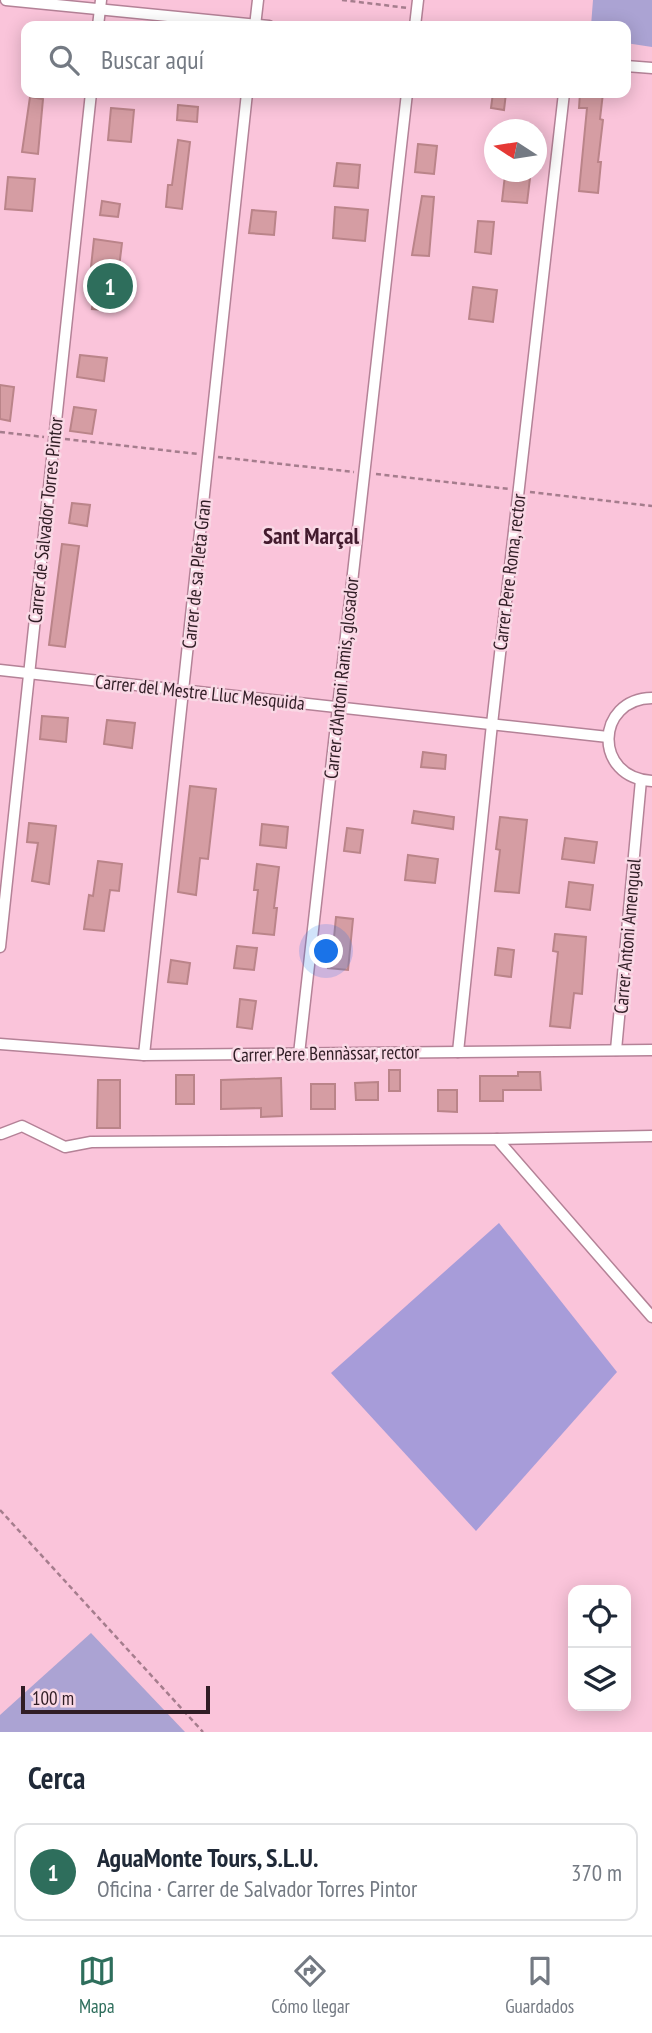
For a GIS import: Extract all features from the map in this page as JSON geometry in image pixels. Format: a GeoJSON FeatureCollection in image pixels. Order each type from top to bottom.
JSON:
{"type":"FeatureCollection","features":[{"type":"Feature","properties":{"kind":"street"},"geometry":{"type":"LineString","coordinates":[[6,0],[100,5],[224,21]]}},
{"type":"Feature","properties":{"kind":"street"},"geometry":{"type":"LineString","coordinates":[[255,21],[258,0]]}},
{"type":"Feature","properties":{"kind":"street"},"geometry":{"type":"LineString","coordinates":[[416,21],[418,0]]}},
{"type":"Feature","properties":{"kind":"street"},"geometry":{"type":"LineString","coordinates":[[631,66],[652,68]]}},
{"type":"Feature","properties":{"kind":"street","name":"Carrer de Salvador Torres Pintor"},"geometry":{"type":"LineString","coordinates":[[0,947],[90,98]]}},
{"type":"Feature","properties":{"kind":"street","name":"Carrer de sa Pleta Gran"},"geometry":{"type":"LineString","coordinates":[[144,1055],[246,98]]}},
{"type":"Feature","properties":{"kind":"street","name":"Carrer d'Antoni Ramis, glosador"},"geometry":{"type":"LineString","coordinates":[[299,1054],[406,98]]}},
{"type":"Feature","properties":{"kind":"street","name":"Carrer Pere Roma, rector"},"geometry":{"type":"LineString","coordinates":[[458,1052],[492,724],[563,98]]}},
{"type":"Feature","properties":{"kind":"street","name":"Carrer del Mestre Lluc Mesquida"},"geometry":{"type":"LineString","coordinates":[[0,670],[608,737]]}},
{"type":"Feature","properties":{"kind":"street"},"geometry":{"type":"LineString","coordinates":[[647,780],[630,776],[613,760],[608,737],[611,723],[618,712],[629,703],[642,698],[652,698]]}},
{"type":"Feature","properties":{"kind":"street","name":"Carrer Antoni Amengual"},"geometry":{"type":"LineString","coordinates":[[616,1051],[647,780]]}},
{"type":"Feature","properties":{"kind":"street","name":"Carrer Pere Bennàssar, rector"},"geometry":{"type":"LineString","coordinates":[[0,1044],[144,1055],[652,1050]]}},
{"type":"Feature","properties":{"kind":"street"},"geometry":{"type":"LineString","coordinates":[[0,1134],[22,1126],[65,1147],[91,1142],[652,1136]]}},
{"type":"Feature","properties":{"kind":"street"},"geometry":{"type":"LineString","coordinates":[[497,1139],[652,1317]]}},
{"type":"Feature","properties":{"kind":"path"},"geometry":{"type":"LineString","coordinates":[[342,0],[410,8],[411,0]]}},
{"type":"Feature","properties":{"kind":"path"},"geometry":{"type":"LineString","coordinates":[[0,432],[44,437]]}},
{"type":"Feature","properties":{"kind":"path"},"geometry":{"type":"LineString","coordinates":[[62,439],[202,455]]}},
{"type":"Feature","properties":{"kind":"path"},"geometry":{"type":"LineString","coordinates":[[215,456],[357,472]]}},
{"type":"Feature","properties":{"kind":"path"},"geometry":{"type":"LineString","coordinates":[[373,474],[512,490]]}},
{"type":"Feature","properties":{"kind":"path"},"geometry":{"type":"LineString","coordinates":[[527,491],[652,506]]}},
{"type":"Feature","properties":{"kind":"path"},"geometry":{"type":"LineString","coordinates":[[0,1510],[203,1732]]}},
{"type":"Feature","properties":{"kind":"shaded area"},"geometry":{"type":"Polygon","coordinates":[[[593,0],[652,0],[652,47],[631,44],[631,21],[591,21],[593,0]]]}},
{"type":"Feature","properties":{"kind":"shaded area"},"geometry":{"type":"Polygon","coordinates":[[[499,1223],[617,1372],[476,1531],[331,1373],[499,1223]]]}},
{"type":"Feature","properties":{"kind":"shaded area"},"geometry":{"type":"Polygon","coordinates":[[[91,1633],[185,1732],[0,1732],[0,1715],[91,1633]]]}},
{"type":"Feature","properties":{"kind":"building"},"geometry":{"type":"Polygon","coordinates":[[[30,98],[43,99],[38,154],[22,152],[30,98]]]}},
{"type":"Feature","properties":{"kind":"building"},"geometry":{"type":"Polygon","coordinates":[[[492,98],[505,98],[504,110],[491,108],[492,98]]]}},
{"type":"Feature","properties":{"kind":"building"},"geometry":{"type":"Polygon","coordinates":[[[580,98],[602,98],[598,193],[579,191],[587,108],[579,108],[580,98]]]}},
{"type":"Feature","properties":{"kind":"building"},"geometry":{"type":"Polygon","coordinates":[[[178,105],[198,107],[197,122],[177,120],[178,105]]]}},
{"type":"Feature","properties":{"kind":"building"},"geometry":{"type":"Polygon","coordinates":[[[111,108],[134,110],[131,142],[108,140],[111,108]]]}},
{"type":"Feature","properties":{"kind":"building"},"geometry":{"type":"Polygon","coordinates":[[[178,140],[190,142],[182,209],[166,207],[178,140]]]}},
{"type":"Feature","properties":{"kind":"building"},"geometry":{"type":"Polygon","coordinates":[[[418,144],[437,146],[434,174],[415,172],[418,144]]]}},
{"type":"Feature","properties":{"kind":"building"},"geometry":{"type":"Polygon","coordinates":[[[337,163],[360,165],[358,188],[334,186],[337,163]]]}},
{"type":"Feature","properties":{"kind":"building"},"geometry":{"type":"Polygon","coordinates":[[[8,177],[35,179],[32,211],[5,209],[8,177]]]}},
{"type":"Feature","properties":{"kind":"building"},"geometry":{"type":"Polygon","coordinates":[[[504,182],[530,182],[527,203],[502,201],[504,182]]]}},
{"type":"Feature","properties":{"kind":"building"},"geometry":{"type":"Polygon","coordinates":[[[422,196],[434,197],[429,256],[412,255],[422,196]]]}},
{"type":"Feature","properties":{"kind":"building"},"geometry":{"type":"Polygon","coordinates":[[[102,201],[120,204],[118,217],[100,215],[102,201]]]}},
{"type":"Feature","properties":{"kind":"building"},"geometry":{"type":"Polygon","coordinates":[[[335,207],[368,210],[365,241],[333,238],[335,207]]]}},
{"type":"Feature","properties":{"kind":"building"},"geometry":{"type":"Polygon","coordinates":[[[252,210],[276,212],[274,235],[249,233],[252,210]]]}},
{"type":"Feature","properties":{"kind":"building"},"geometry":{"type":"Polygon","coordinates":[[[478,221],[494,222],[491,254],[475,252],[478,221]]]}},
{"type":"Feature","properties":{"kind":"building"},"geometry":{"type":"Polygon","coordinates":[[[94,239],[122,243],[117,284],[126,285],[125,297],[106,295],[105,310],[92,309],[96,268],[91,267],[94,239]]]}},
{"type":"Feature","properties":{"kind":"building"},"geometry":{"type":"Polygon","coordinates":[[[473,287],[497,290],[493,322],[469,319],[473,287]]]}},
{"type":"Feature","properties":{"kind":"building"},"geometry":{"type":"Polygon","coordinates":[[[80,355],[107,358],[104,381],[77,377],[80,355]]]}},
{"type":"Feature","properties":{"kind":"building"},"geometry":{"type":"Polygon","coordinates":[[[0,385],[14,387],[10,421],[0,419],[0,385]]]}},
{"type":"Feature","properties":{"kind":"building"},"geometry":{"type":"Polygon","coordinates":[[[74,407],[96,410],[92,434],[70,431],[74,407]]]}},
{"type":"Feature","properties":{"kind":"building"},"geometry":{"type":"Polygon","coordinates":[[[72,503],[90,505],[87,526],[69,523],[72,503]]]}},
{"type":"Feature","properties":{"kind":"building"},"geometry":{"type":"Polygon","coordinates":[[[62,544],[79,546],[65,647],[49,645],[62,544]]]}},
{"type":"Feature","properties":{"kind":"building"},"geometry":{"type":"Polygon","coordinates":[[[42,716],[68,718],[66,742],[40,739],[42,716]]]}},
{"type":"Feature","properties":{"kind":"building"},"geometry":{"type":"Polygon","coordinates":[[[107,720],[135,723],[132,748],[104,744],[107,720]]]}},
{"type":"Feature","properties":{"kind":"building"},"geometry":{"type":"Polygon","coordinates":[[[423,752],[446,755],[445,769],[421,767],[423,752]]]}},
{"type":"Feature","properties":{"kind":"building"},"geometry":{"type":"Polygon","coordinates":[[[190,786],[216,789],[208,859],[200,858],[196,895],[178,892],[190,786]]]}},
{"type":"Feature","properties":{"kind":"building"},"geometry":{"type":"Polygon","coordinates":[[[414,811],[454,817],[453,829],[412,823],[414,811]]]}},
{"type":"Feature","properties":{"kind":"building"},"geometry":{"type":"Polygon","coordinates":[[[500,817],[527,820],[519,893],[495,891],[500,850],[496,849],[500,817]]]}},
{"type":"Feature","properties":{"kind":"building"},"geometry":{"type":"Polygon","coordinates":[[[29,823],[56,826],[49,884],[32,881],[38,843],[27,842],[29,823]]]}},
{"type":"Feature","properties":{"kind":"building"},"geometry":{"type":"Polygon","coordinates":[[[262,824],[288,827],[286,848],[260,845],[262,824]]]}},
{"type":"Feature","properties":{"kind":"building"},"geometry":{"type":"Polygon","coordinates":[[[347,828],[363,830],[360,853],[344,851],[347,828]]]}},
{"type":"Feature","properties":{"kind":"building"},"geometry":{"type":"Polygon","coordinates":[[[565,838],[597,842],[594,863],[562,859],[565,838]]]}},
{"type":"Feature","properties":{"kind":"building"},"geometry":{"type":"Polygon","coordinates":[[[408,855],[438,859],[435,883],[405,880],[408,855]]]}},
{"type":"Feature","properties":{"kind":"building"},"geometry":{"type":"Polygon","coordinates":[[[98,861],[122,864],[119,891],[110,890],[104,931],[84,929],[89,895],[93,896],[98,861]]]}},
{"type":"Feature","properties":{"kind":"building"},"geometry":{"type":"Polygon","coordinates":[[[257,864],[279,867],[274,935],[253,933],[258,890],[254,890],[257,864]]]}},
{"type":"Feature","properties":{"kind":"building"},"geometry":{"type":"Polygon","coordinates":[[[569,882],[593,885],[590,910],[566,907],[569,882]]]}},
{"type":"Feature","properties":{"kind":"building"},"geometry":{"type":"Polygon","coordinates":[[[336,917],[353,919],[348,970],[328,968],[336,917]]]}},
{"type":"Feature","properties":{"kind":"building"},"geometry":{"type":"Polygon","coordinates":[[[555,934],[586,937],[582,994],[574,993],[570,1028],[550,1026],[558,952],[553,951],[555,934]]]}},
{"type":"Feature","properties":{"kind":"building"},"geometry":{"type":"Polygon","coordinates":[[[237,946],[257,948],[254,970],[234,968],[237,946]]]}},
{"type":"Feature","properties":{"kind":"building"},"geometry":{"type":"Polygon","coordinates":[[[498,948],[514,950],[511,977],[495,975],[498,948]]]}},
{"type":"Feature","properties":{"kind":"building"},"geometry":{"type":"Polygon","coordinates":[[[171,960],[190,963],[187,984],[168,982],[171,960]]]}},
{"type":"Feature","properties":{"kind":"building"},"geometry":{"type":"Polygon","coordinates":[[[240,999],[256,1001],[252,1029],[237,1027],[240,999]]]}},
{"type":"Feature","properties":{"kind":"building"},"geometry":{"type":"Polygon","coordinates":[[[389,1070],[400,1070],[400,1091],[389,1091],[389,1070]]]}},
{"type":"Feature","properties":{"kind":"building"},"geometry":{"type":"Polygon","coordinates":[[[518,1072],[540,1072],[541,1090],[503,1090],[503,1101],[480,1101],[480,1076],[518,1076],[518,1072]]]}},
{"type":"Feature","properties":{"kind":"building"},"geometry":{"type":"Polygon","coordinates":[[[176,1075],[194,1075],[194,1104],[176,1104],[176,1075]]]}},
{"type":"Feature","properties":{"kind":"building"},"geometry":{"type":"Polygon","coordinates":[[[281,1078],[282,1116],[261,1117],[261,1108],[221,1109],[221,1080],[281,1078]]]}},
{"type":"Feature","properties":{"kind":"building"},"geometry":{"type":"Polygon","coordinates":[[[98,1080],[120,1080],[120,1128],[97,1128],[98,1080]]]}},
{"type":"Feature","properties":{"kind":"building"},"geometry":{"type":"Polygon","coordinates":[[[378,1082],[378,1100],[356,1100],[355,1083],[378,1082]]]}},
{"type":"Feature","properties":{"kind":"building"},"geometry":{"type":"Polygon","coordinates":[[[311,1084],[335,1084],[335,1109],[311,1109],[311,1084]]]}},
{"type":"Feature","properties":{"kind":"building"},"geometry":{"type":"Polygon","coordinates":[[[438,1090],[457,1090],[457,1112],[438,1111],[438,1090]]]}},
{"type":"Feature","properties":{"kind":"place","name":"AguaMonte Tours, S.L.U."},"geometry":{"type":"Point","coordinates":[110,286]}},
{"type":"Feature","properties":{"kind":"district","name":"Sant Marçal"},"geometry":{"type":"Point","coordinates":[311,535]}}]}
